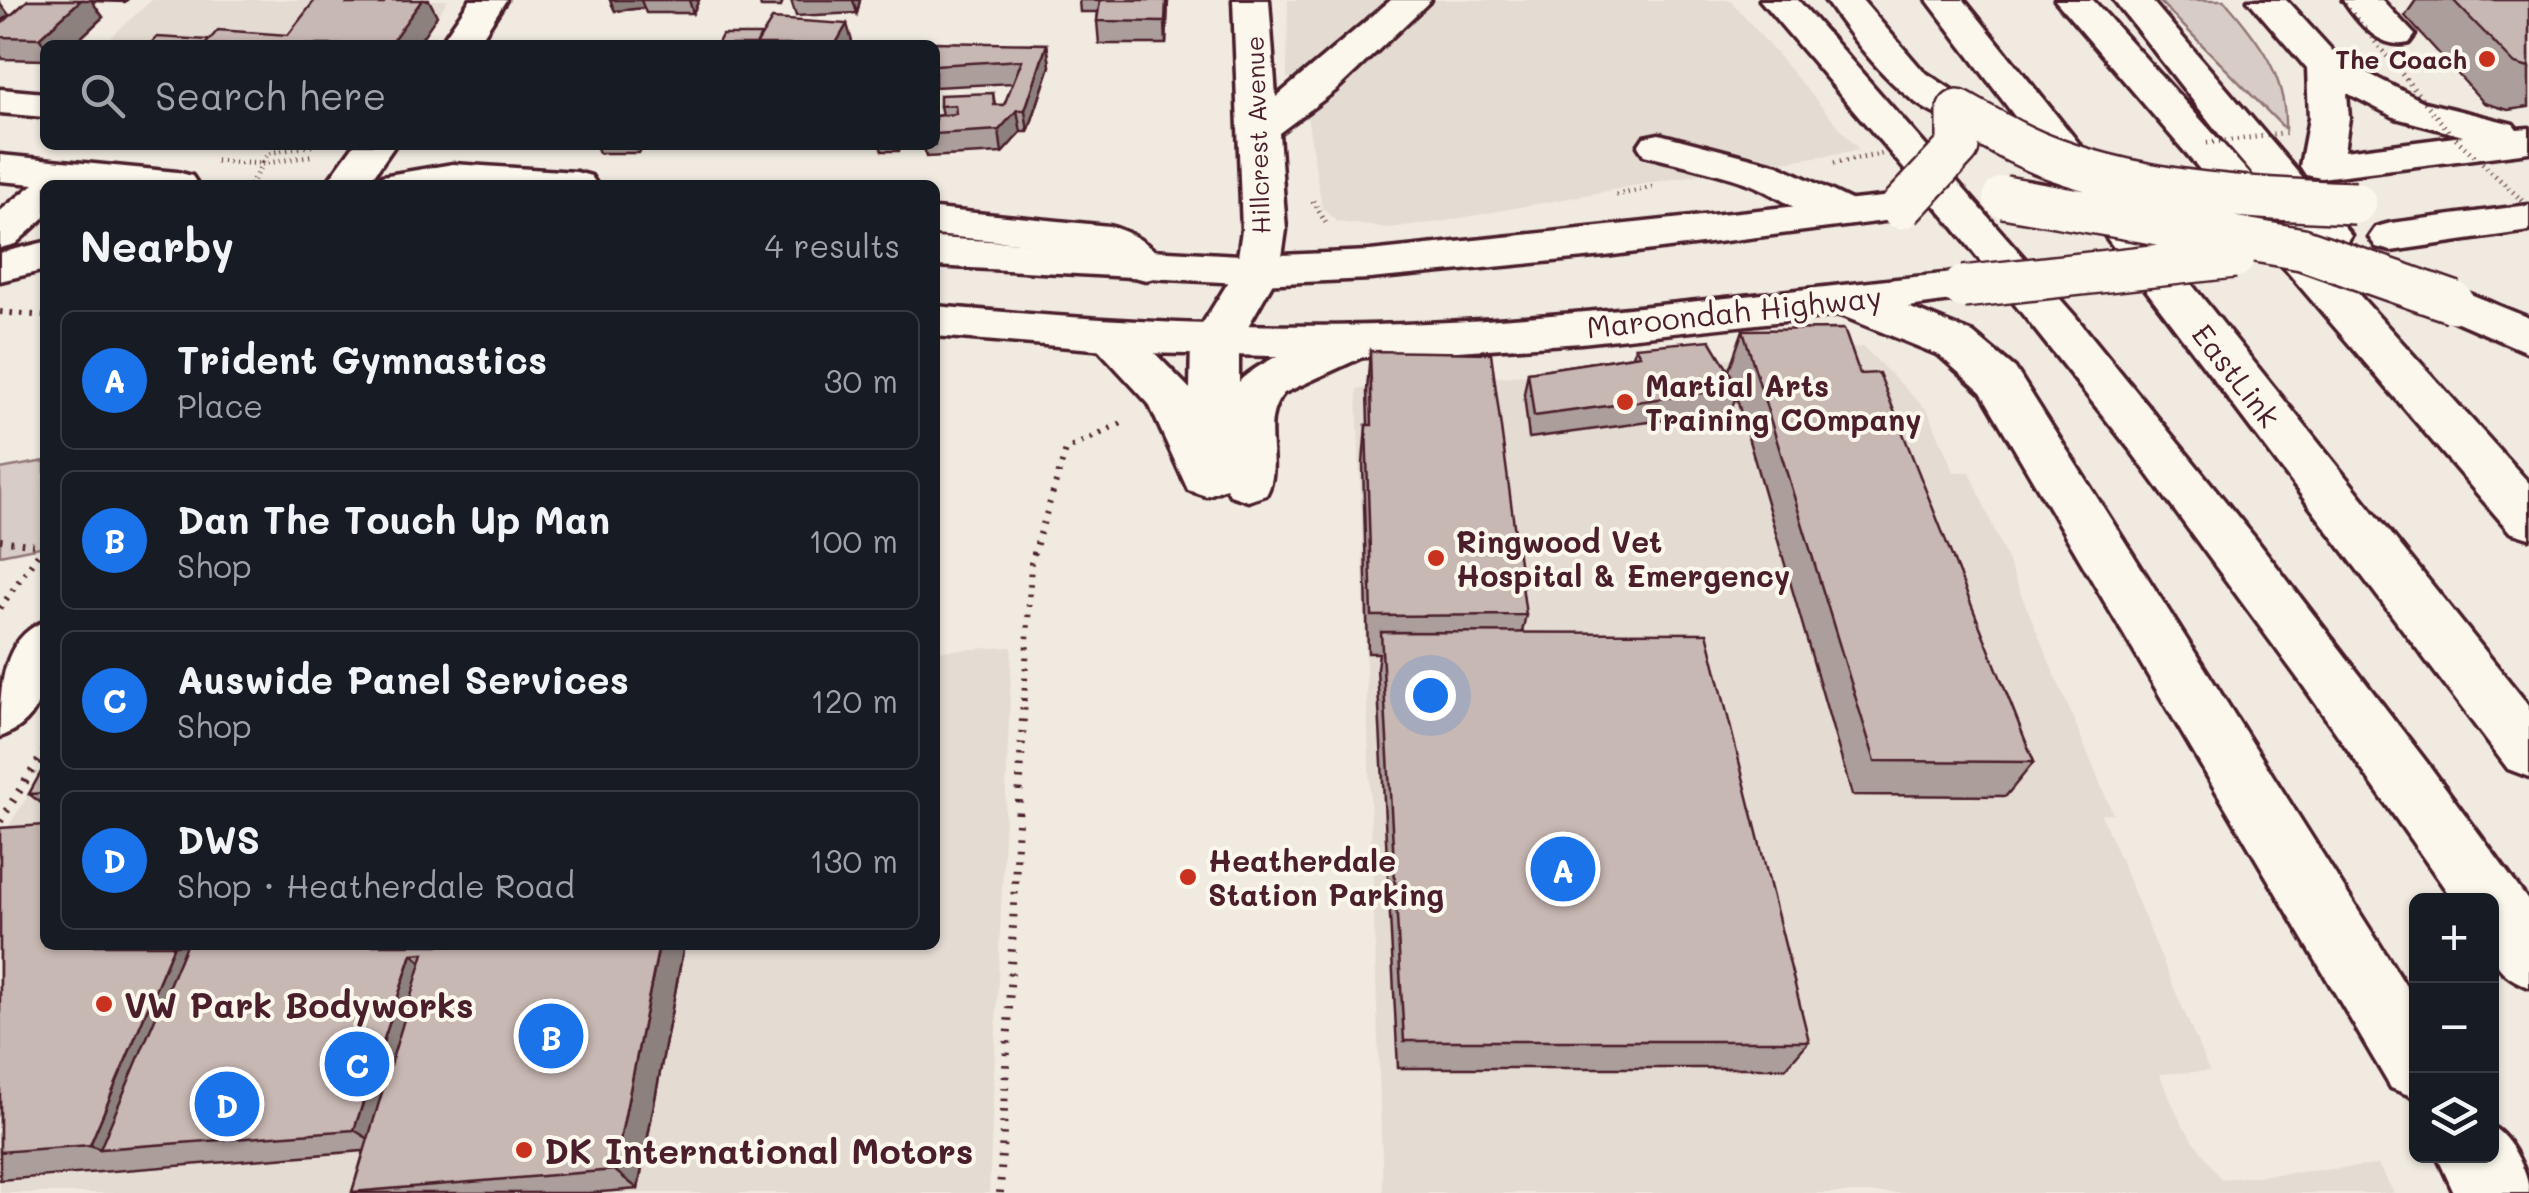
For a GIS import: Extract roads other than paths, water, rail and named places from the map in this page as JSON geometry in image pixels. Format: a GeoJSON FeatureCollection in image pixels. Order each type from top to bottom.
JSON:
{"type":"FeatureCollection","features":[{"type":"Feature","properties":{"kind":"main road"},"geometry":{"type":"LineString","coordinates":[[461,40],[488,0]]}},
{"type":"Feature","properties":{"kind":"main road","name":"Hillcrest Avenue"},"geometry":{"type":"LineString","coordinates":[[1251,0],[1260,128],[1261,250]]}},
{"type":"Feature","properties":{"kind":"main road"},"geometry":{"type":"LineString","coordinates":[[1260,128],[1321,83],[1413,0]]}},
{"type":"Feature","properties":{"kind":"main road"},"geometry":{"type":"LineString","coordinates":[[1778,0],[1900,134],[2068,334],[2398,771],[2484,893]]}},
{"type":"Feature","properties":{"kind":"main road"},"geometry":{"type":"LineString","coordinates":[[1843,0],[1909,79],[1958,111],[2053,159],[2143,184],[2295,202],[2354,204],[2466,228]]}},
{"type":"Feature","properties":{"kind":"main road","name":"EastLink"},"geometry":{"type":"LineString","coordinates":[[1946,0],[2529,750]]}},
{"type":"Feature","properties":{"kind":"main road"},"geometry":{"type":"LineString","coordinates":[[2073,0],[2529,518]]}},
{"type":"Feature","properties":{"kind":"main road"},"geometry":{"type":"LineString","coordinates":[[2132,0],[2241,134],[2529,465]]}},
{"type":"Feature","properties":{"kind":"main road"},"geometry":{"type":"LineString","coordinates":[[2266,0],[2326,68],[2410,110],[2529,140]]}},
{"type":"Feature","properties":{"kind":"main road"},"geometry":{"type":"LineString","coordinates":[[2361,0],[2396,35]]}},
{"type":"Feature","properties":{"kind":"main road"},"geometry":{"type":"LineString","coordinates":[[2185,262],[2242,240],[2272,223],[2295,202],[2321,166],[2329,118],[2326,68]]}},
{"type":"Feature","properties":{"kind":"main road"},"geometry":{"type":"LineString","coordinates":[[0,101],[40,104]]}},
{"type":"Feature","properties":{"kind":"main road"},"geometry":{"type":"LineString","coordinates":[[1901,208],[1958,146],[1958,111]]}},
{"type":"Feature","properties":{"kind":"main road"},"geometry":{"type":"LineString","coordinates":[[940,252],[1146,266],[1261,250],[1370,264],[2321,166],[2529,140]]}},
{"type":"Feature","properties":{"kind":"main road"},"geometry":{"type":"LineString","coordinates":[[350,180],[372,150]]}},
{"type":"Feature","properties":{"kind":"main road"},"geometry":{"type":"LineString","coordinates":[[1660,166],[1764,174],[1846,214]]}},
{"type":"Feature","properties":{"kind":"main road"},"geometry":{"type":"LineString","coordinates":[[0,168],[42,180]]}},
{"type":"Feature","properties":{"kind":"main road"},"geometry":{"type":"LineString","coordinates":[[105,180],[191,173]]}},
{"type":"Feature","properties":{"kind":"main road"},"geometry":{"type":"LineString","coordinates":[[432,180],[499,180]]}},
{"type":"Feature","properties":{"kind":"main road"},"geometry":{"type":"LineString","coordinates":[[2004,197],[2302,250],[2362,267],[2529,337]]}},
{"type":"Feature","properties":{"kind":"main road"},"geometry":{"type":"LineString","coordinates":[[40,203],[10,238],[40,253]]}},
{"type":"Feature","properties":{"kind":"main road","name":"Maroondah Highway"},"geometry":{"type":"LineString","coordinates":[[940,321],[1113,339],[1214,342],[1354,342],[1582,328],[2302,250],[2529,218]]}},
{"type":"Feature","properties":{"kind":"main road"},"geometry":{"type":"LineString","coordinates":[[940,222],[1092,236],[1110,240],[1146,266]]}},
{"type":"Feature","properties":{"kind":"main road"},"geometry":{"type":"LineString","coordinates":[[1227,479],[1214,404],[1214,342],[1261,250]]}},
{"type":"Feature","properties":{"kind":"main road"},"geometry":{"type":"LineString","coordinates":[[1841,299],[1956,344],[1998,380],[2409,1053]]}},
{"type":"Feature","properties":{"kind":"main road"},"geometry":{"type":"LineString","coordinates":[[1113,339],[1170,396],[1227,479]]}},
{"type":"Feature","properties":{"kind":"main road"},"geometry":{"type":"LineString","coordinates":[[1227,479],[1255,391],[1267,381],[1354,342]]}},
{"type":"Feature","properties":{"kind":"main road"},"geometry":{"type":"LineString","coordinates":[[0,712],[40,652]]}},
{"type":"Feature","properties":{"kind":"main road"},"geometry":{"type":"LineString","coordinates":[[2499,914],[2529,956]]}},
{"type":"Feature","properties":{"kind":"main road"},"geometry":{"type":"LineString","coordinates":[[2477,1163],[2496,1193]]}},
{"type":"Feature","properties":{"kind":"place","name":"The Coach"},"geometry":{"type":"Point","coordinates":[2487,59]}},
{"type":"Feature","properties":{"kind":"place","name":"Martial Arts Training COmpany"},"geometry":{"type":"Point","coordinates":[1625,402]}},
{"type":"Feature","properties":{"kind":"place","name":"Ringwood Vet Hospital & Emergency"},"geometry":{"type":"Point","coordinates":[1436,558]}},
{"type":"Feature","properties":{"kind":"place","name":"Trident Gymnastics"},"geometry":{"type":"Point","coordinates":[1563,869]}},
{"type":"Feature","properties":{"kind":"place","name":"Heatherdale Station Parking"},"geometry":{"type":"Point","coordinates":[1188,877]}},
{"type":"Feature","properties":{"kind":"place","name":"VW Park Bodyworks"},"geometry":{"type":"Point","coordinates":[104,1004]}},
{"type":"Feature","properties":{"kind":"place","name":"Dan The Touch Up Man"},"geometry":{"type":"Point","coordinates":[551,1036]}},
{"type":"Feature","properties":{"kind":"place","name":"Auswide Panel Services"},"geometry":{"type":"Point","coordinates":[357,1064]}},
{"type":"Feature","properties":{"kind":"place","name":"DWS"},"geometry":{"type":"Point","coordinates":[227,1104]}},
{"type":"Feature","properties":{"kind":"place","name":"DK International Motors"},"geometry":{"type":"Point","coordinates":[524,1150]}}]}
